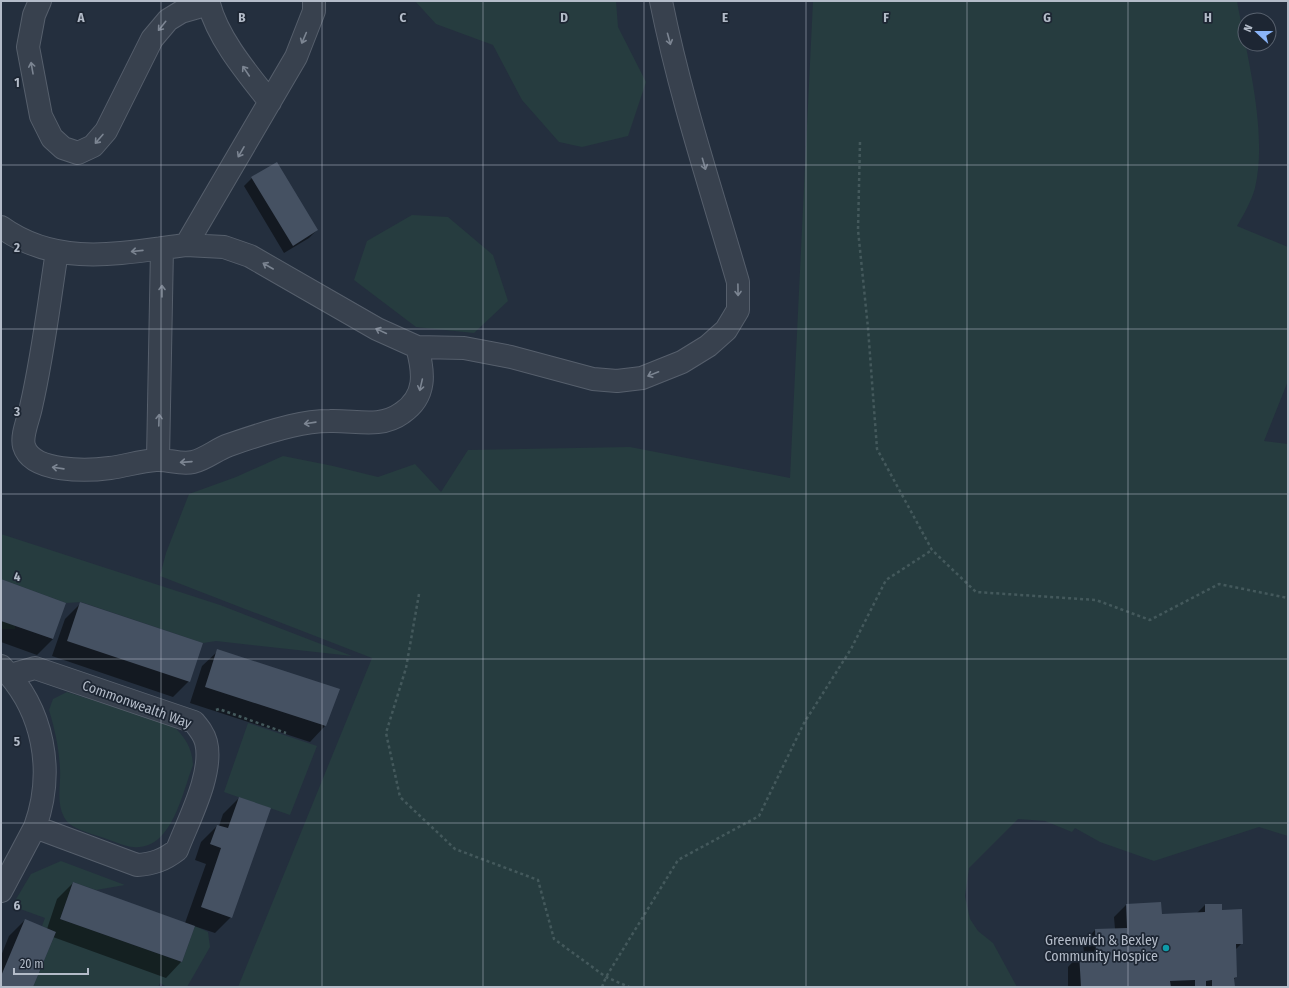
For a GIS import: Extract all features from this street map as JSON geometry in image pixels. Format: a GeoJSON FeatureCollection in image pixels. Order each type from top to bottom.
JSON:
{"type":"FeatureCollection","features":[{"type":"Feature","properties":{"kind":"street"},"geometry":{"type":"LineString","coordinates":[[40,1],[34,15],[28,46],[41,116],[52,138],[63,148],[78,153],[93,146],[106,131],[152,39],[168,20],[181,12],[209,3],[213,21],[249,75],[270,102]]}},
{"type":"Feature","properties":{"kind":"street"},"geometry":{"type":"LineString","coordinates":[[186,245],[296,57],[314,11],[314,1]]}},
{"type":"Feature","properties":{"kind":"street"},"geometry":{"type":"LineString","coordinates":[[1,227],[18,239],[40,248],[86,256],[186,245],[224,247],[250,256],[378,329],[417,347],[464,348],[511,357],[592,379],[617,381],[642,378],[682,362],[708,346],[726,330],[738,310],[738,282],[666,29],[661,1]]}},
{"type":"Feature","properties":{"kind":"street"},"geometry":{"type":"LineString","coordinates":[[158,460],[162,248]]}},
{"type":"Feature","properties":{"kind":"street"},"geometry":{"type":"LineString","coordinates":[[57,251],[41,366],[25,432],[24,446],[31,457],[45,466],[62,469],[108,468],[158,460],[184,463],[194,462],[229,445],[291,426],[331,421],[370,423],[386,421],[402,413],[415,401],[423,384],[421,362],[417,347]]}},
{"type":"Feature","properties":{"kind":"street","name":"Commonwealth Way"},"geometry":{"type":"LineString","coordinates":[[1,891],[35,827],[42,809],[45,788],[44,750],[39,725],[5,671],[35,668],[194,722],[202,732],[207,743],[207,772],[177,850],[168,858],[153,864],[137,865],[35,827]]}},
{"type":"Feature","properties":{"kind":"path"},"geometry":{"type":"LineString","coordinates":[[860,142],[858,230],[877,449],[932,550],[976,592],[1096,600],[1150,620],[1219,584],[1288,598]]}},
{"type":"Feature","properties":{"kind":"path"},"geometry":{"type":"LineString","coordinates":[[602,987],[606,977],[678,860],[759,816],[804,723],[850,649],[886,580],[932,550]]}},
{"type":"Feature","properties":{"kind":"path"},"geometry":{"type":"LineString","coordinates":[[419,594],[406,668],[386,733],[400,797],[455,849],[538,880],[554,939],[606,977],[629,987]]}},
{"type":"Feature","properties":{"kind":"path"},"geometry":{"type":"LineString","coordinates":[[194,722],[219,709],[286,733]]}},
{"type":"Feature","properties":{"kind":"green space"},"geometry":{"type":"Polygon","coordinates":[[[415,1],[616,1],[618,27],[646,82],[628,136],[582,147],[559,142],[522,100],[493,45],[436,24],[415,1]]]}},
{"type":"Feature","properties":{"kind":"green space"},"geometry":{"type":"Polygon","coordinates":[[[813,1],[1237,1],[1239,12],[1237,12],[1237,52],[1247,52],[1255,94],[1259,143],[1255,188],[1245,212],[1237,226],[1288,247],[1288,381],[1264,441],[1288,444],[1288,836],[1259,827],[1154,861],[1100,842],[1075,828],[1072,832],[1045,821],[1018,819],[969,868],[965,896],[970,919],[978,931],[993,943],[1017,987],[238,987],[372,658],[160,576],[166,553],[189,494],[236,477],[283,456],[378,477],[415,464],[441,492],[468,450],[630,447],[790,478],[813,1]]]}},
{"type":"Feature","properties":{"kind":"green space"},"geometry":{"type":"Polygon","coordinates":[[[412,215],[448,217],[493,255],[508,301],[474,333],[416,327],[354,280],[367,241],[412,215]]]}},
{"type":"Feature","properties":{"kind":"green space"},"geometry":{"type":"Polygon","coordinates":[[[1,534],[220,605],[352,656],[216,641],[203,643],[81,602],[66,603],[1,579],[1,534]]]}},
{"type":"Feature","properties":{"kind":"green space"},"geometry":{"type":"Polygon","coordinates":[[[1,621],[15,625],[15,629],[1,629],[1,621]]]}},
{"type":"Feature","properties":{"kind":"green space"},"geometry":{"type":"Polygon","coordinates":[[[67,692],[172,725],[187,743],[191,753],[193,765],[174,818],[157,840],[146,846],[133,847],[75,828],[64,817],[59,800],[59,754],[49,710],[53,699],[67,692]]]}},
{"type":"Feature","properties":{"kind":"green space"},"geometry":{"type":"Polygon","coordinates":[[[248,723],[317,746],[290,815],[224,792],[248,723]]]}},
{"type":"Feature","properties":{"kind":"green space"},"geometry":{"type":"Polygon","coordinates":[[[61,861],[125,885],[96,890],[73,882],[60,919],[182,962],[195,926],[208,932],[210,947],[187,987],[167,987],[160,983],[158,987],[33,987],[56,932],[42,926],[45,918],[12,906],[31,874],[61,861]]]}},
{"type":"Feature","properties":{"kind":"building"},"geometry":{"type":"Polygon","coordinates":[[[277,162],[318,230],[293,246],[251,177],[277,162]]]}},
{"type":"Feature","properties":{"kind":"building"},"geometry":{"type":"Polygon","coordinates":[[[1,579],[66,603],[53,639],[1,621],[1,579]]]}},
{"type":"Feature","properties":{"kind":"building"},"geometry":{"type":"Polygon","coordinates":[[[80,602],[203,643],[190,682],[67,641],[80,602]]]}},
{"type":"Feature","properties":{"kind":"building"},"geometry":{"type":"Polygon","coordinates":[[[217,649],[340,689],[326,726],[205,687],[217,649]]]}},
{"type":"Feature","properties":{"kind":"building"},"geometry":{"type":"Polygon","coordinates":[[[239,797],[271,808],[232,918],[201,907],[221,848],[210,844],[217,825],[228,828],[239,797]]]}},
{"type":"Feature","properties":{"kind":"building"},"geometry":{"type":"Polygon","coordinates":[[[73,882],[195,926],[182,962],[60,919],[73,882]]]}},
{"type":"Feature","properties":{"kind":"building","name":"Greenwich & Bexley Community Hospice"},"geometry":{"type":"Polygon","coordinates":[[[1161,902],[1162,914],[1205,912],[1205,904],[1222,904],[1222,910],[1242,909],[1243,944],[1236,944],[1237,977],[1234,978],[1235,987],[1212,987],[1212,980],[1206,981],[1206,987],[1195,987],[1195,980],[1170,981],[1171,987],[1081,987],[1079,953],[1096,953],[1095,929],[1127,928],[1126,904],[1161,902]]]}},
{"type":"Feature","properties":{"kind":"building"},"geometry":{"type":"Polygon","coordinates":[[[25,919],[56,932],[33,987],[1,987],[1,976],[25,919]]]}},
{"type":"Feature","properties":{"kind":"place","name":"Greenwich & Bexley Community Hospice"},"geometry":{"type":"Point","coordinates":[1166,948]}}]}
